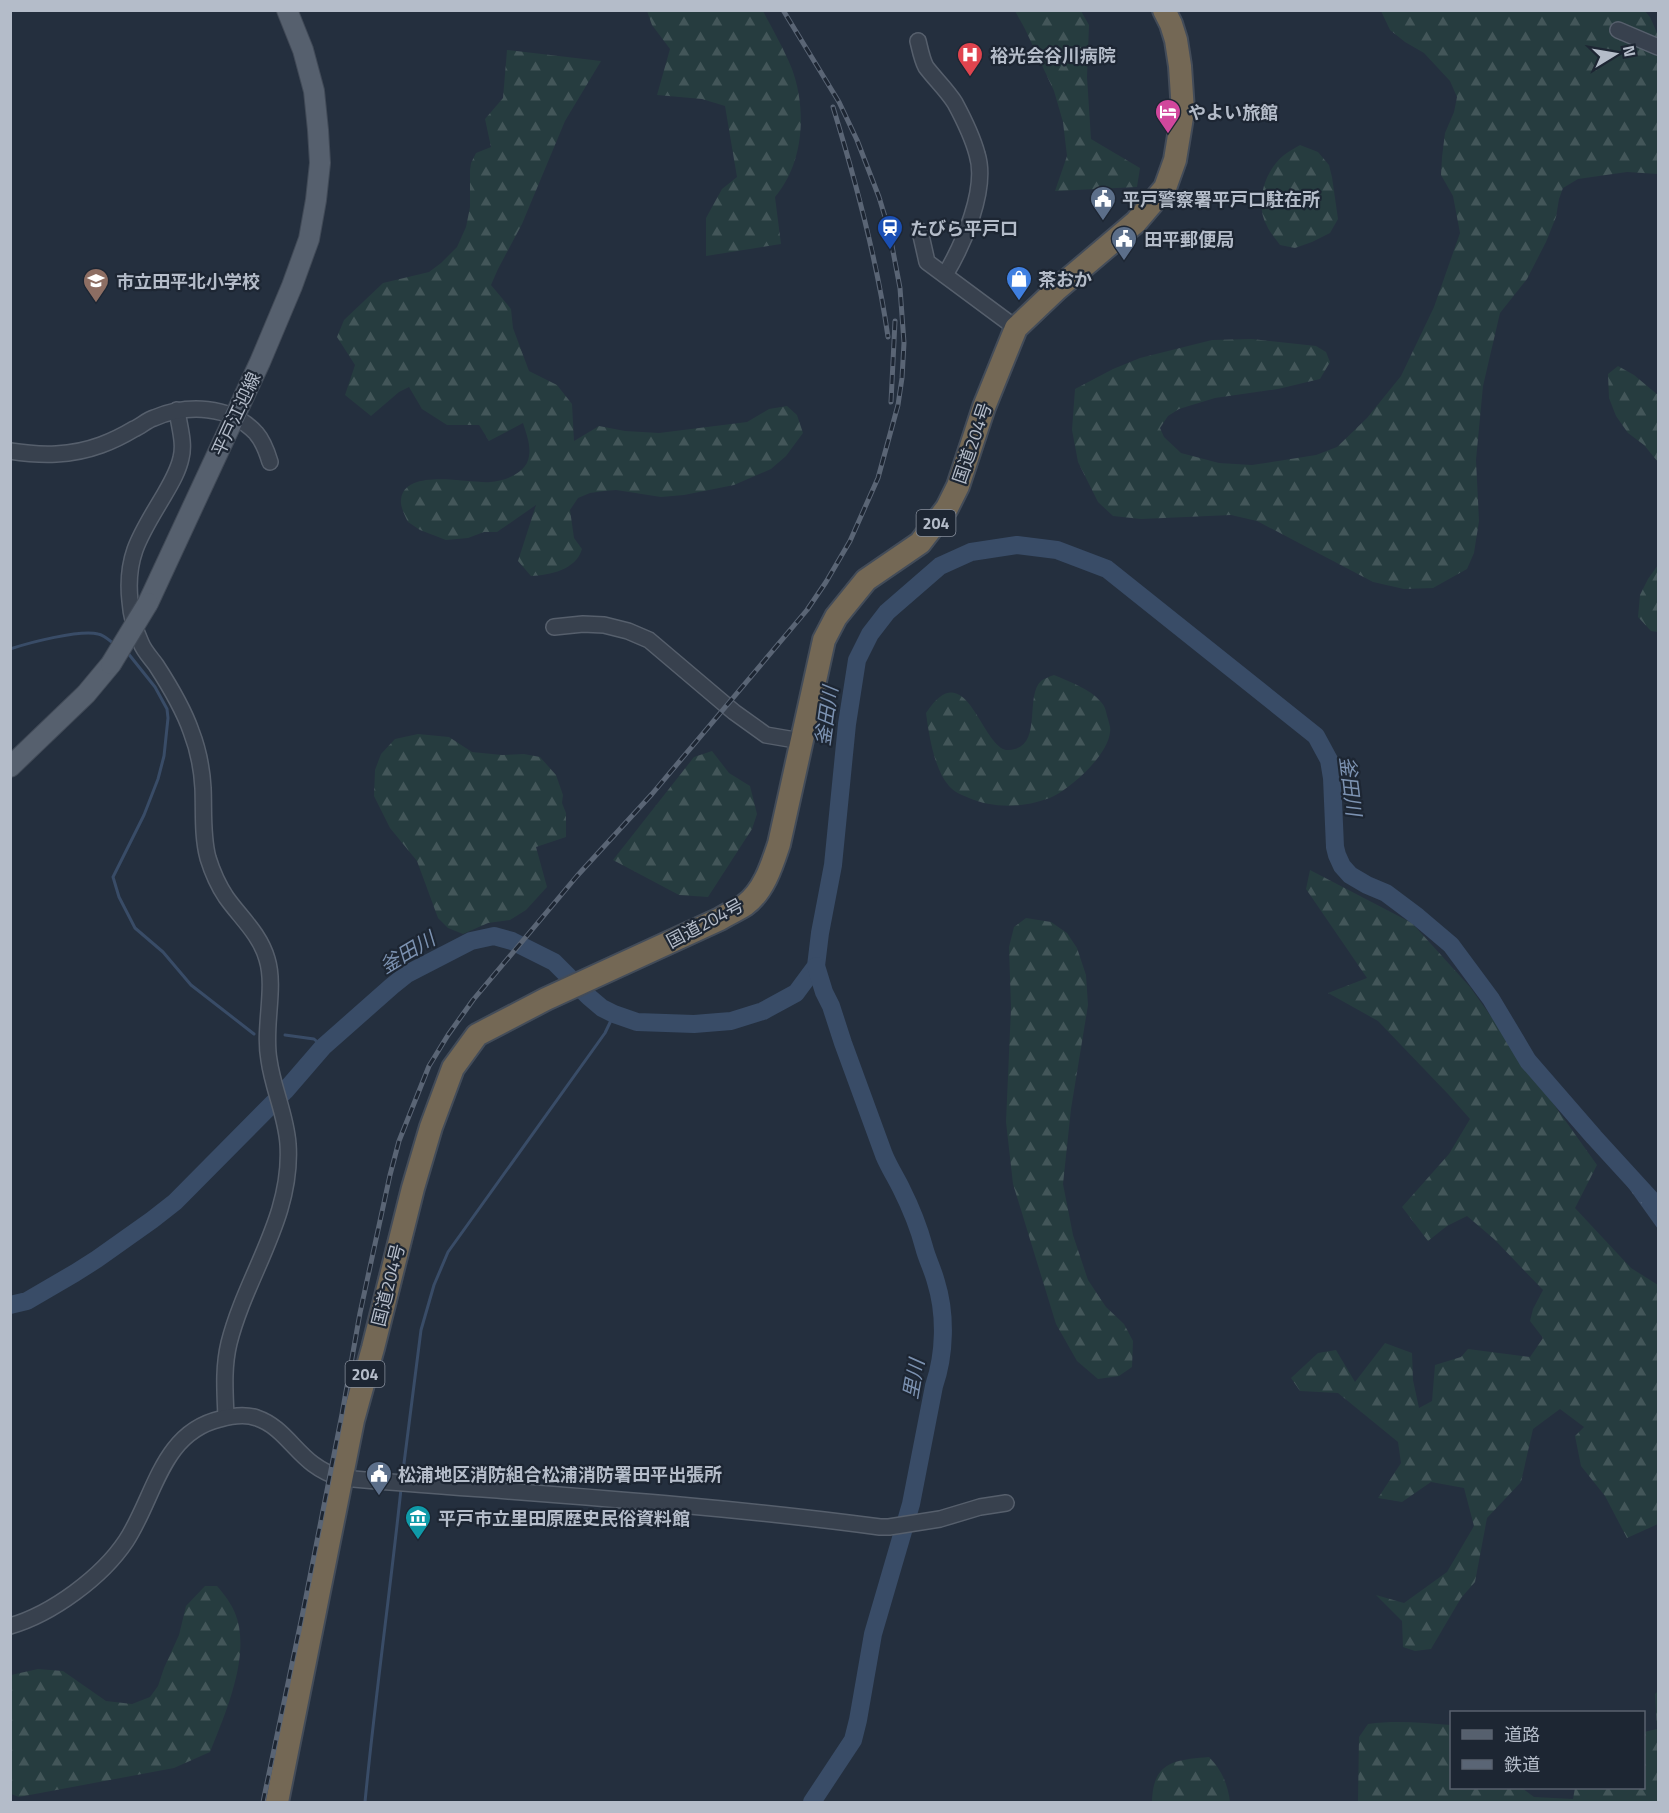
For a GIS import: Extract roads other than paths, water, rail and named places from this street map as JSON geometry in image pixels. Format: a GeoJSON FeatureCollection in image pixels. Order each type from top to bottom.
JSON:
{"type":"FeatureCollection","features":[{"type":"Feature","properties":{"kind":"highway","name":"国道204号"},"geometry":{"type":"LineString","coordinates":[[277,1803],[353,1420],[413,1188],[431,1127],[453,1068],[477,1035],[546,999],[720,919],[746,904],[758,890],[768,874],[779,844],[825,640],[836,617],[866,580],[920,543],[947,508],[958,486],[984,406],[1016,328],[1057,289],[1136,222],[1165,188],[1175,160],[1183,111],[1176,40],[1164,10]]}},
{"type":"Feature","properties":{"kind":"main road","name":"平戸江迎線"},"geometry":{"type":"LineString","coordinates":[[10,767],[86,694],[111,664],[148,603],[292,286],[309,239],[320,163],[314,91],[303,50],[287,10]]}},
{"type":"Feature","properties":{"kind":"street"},"geometry":{"type":"LineString","coordinates":[[1618,30],[1659,47]]}},
{"type":"Feature","properties":{"kind":"street"},"geometry":{"type":"LineString","coordinates":[[918,41],[925,65],[954,102],[978,155],[979,186],[969,225],[945,275]]}},
{"type":"Feature","properties":{"kind":"street"},"geometry":{"type":"LineString","coordinates":[[920,231],[927,262],[1016,328]]}},
{"type":"Feature","properties":{"kind":"street"},"geometry":{"type":"LineString","coordinates":[[10,451],[60,454],[83,450],[101,445],[153,418],[177,410],[200,408],[234,417],[257,434],[270,462]]}},
{"type":"Feature","properties":{"kind":"street"},"geometry":{"type":"LineString","coordinates":[[177,410],[182,458],[174,479],[146,525],[133,552],[129,572],[130,602],[141,644],[174,695],[192,732],[203,785],[207,855],[214,874],[224,894],[252,928],[267,959],[270,975],[267,1045],[288,1142],[286,1190],[278,1220],[230,1340],[224,1374],[226,1417]]}},
{"type":"Feature","properties":{"kind":"street"},"geometry":{"type":"LineString","coordinates":[[554,627],[583,624],[604,625],[628,631],[649,640],[734,712],[766,735],[801,741]]}},
{"type":"Feature","properties":{"kind":"street"},"geometry":{"type":"LineString","coordinates":[[10,1626],[41,1615],[73,1594],[98,1573],[126,1542],[167,1459],[191,1432],[209,1422],[226,1417],[255,1417],[270,1424],[313,1464],[341,1478],[640,1503],[880,1527],[940,1519],[980,1507],[1006,1503]]}},
{"type":"Feature","properties":{"kind":"water"},"geometry":{"type":"Polygon","coordinates":[[[1623,1180],[1642,1183],[1658,1200],[1658,1229],[1623,1180]]]}},
{"type":"Feature","properties":{"kind":"waterway","name":"釜田川"},"geometry":{"type":"LineString","coordinates":[[10,1305],[27,1301],[75,1273],[175,1202],[285,1091],[323,1047],[392,986],[407,974],[471,941],[494,936],[512,941],[554,962],[602,1008],[637,1022],[694,1024],[731,1021],[763,1011],[796,993],[816,966],[833,865],[847,724],[857,660],[870,634],[887,612],[940,566],[971,552],[1017,545],[1057,550],[1107,569],[1316,736],[1329,760],[1335,847],[1342,866],[1350,875],[1386,893],[1451,945],[1491,999],[1528,1061],[1658,1207]]}},
{"type":"Feature","properties":{"kind":"waterway"},"geometry":{"type":"LineString","coordinates":[[10,649],[41,640],[80,633],[100,635],[114,644]]}},
{"type":"Feature","properties":{"kind":"waterway"},"geometry":{"type":"LineString","coordinates":[[127,652],[155,687],[167,709],[168,718],[164,756],[158,779],[144,815],[113,877],[119,897],[135,928],[163,952],[191,985],[254,1034]]}},
{"type":"Feature","properties":{"kind":"waterway","name":"里川"},"geometry":{"type":"LineString","coordinates":[[812,1802],[853,1740],[873,1634],[911,1504],[938,1374],[943,1334],[939,1294],[920,1232],[908,1202],[884,1155],[816,966]]}},
{"type":"Feature","properties":{"kind":"waterway"},"geometry":{"type":"LineString","coordinates":[[402,1479],[421,1330],[434,1285],[448,1252],[605,1033],[614,1014]]}},
{"type":"Feature","properties":{"kind":"waterway"},"geometry":{"type":"LineString","coordinates":[[285,1035],[314,1039],[323,1047]]}},
{"type":"Feature","properties":{"kind":"waterway"},"geometry":{"type":"LineString","coordinates":[[365,1802],[401,1489]]}},
{"type":"Feature","properties":{"kind":"railway"},"geometry":{"type":"LineString","coordinates":[[263,1802],[304,1607],[360,1313],[390,1175],[399,1141],[429,1066],[473,1000],[577,876],[652,794],[807,610],[850,541],[878,478],[898,405],[904,343],[900,288],[889,230],[857,140],[839,102],[783,10]]}},
{"type":"Feature","properties":{"kind":"railway"},"geometry":{"type":"LineString","coordinates":[[833,107],[865,221],[888,337]]}},
{"type":"Feature","properties":{"kind":"railway"},"geometry":{"type":"LineString","coordinates":[[891,402],[895,321]]}},
{"type":"Feature","properties":{"kind":"place","name":"裕光会谷川病院"},"geometry":{"type":"Point","coordinates":[970,78]}},
{"type":"Feature","properties":{"kind":"place","name":"やよい旅館"},"geometry":{"type":"Point","coordinates":[1168,135]}},
{"type":"Feature","properties":{"kind":"place","name":"平戸警察署平戸口駐在所"},"geometry":{"type":"Point","coordinates":[1103,222]}},
{"type":"Feature","properties":{"kind":"place","name":"たびら平戸口"},"geometry":{"type":"Point","coordinates":[890,251]}},
{"type":"Feature","properties":{"kind":"place","name":"田平郵便局"},"geometry":{"type":"Point","coordinates":[1124,262]}},
{"type":"Feature","properties":{"kind":"place","name":"茶おか"},"geometry":{"type":"Point","coordinates":[1019,302]}},
{"type":"Feature","properties":{"kind":"place","name":"市立田平北小学校"},"geometry":{"type":"Point","coordinates":[96,304]}},
{"type":"Feature","properties":{"kind":"place","name":"松浦地区消防組合松浦消防署田平出張所"},"geometry":{"type":"Point","coordinates":[379,1497]}},
{"type":"Feature","properties":{"kind":"place","name":"平戸市立里田原歴史民俗資料館"},"geometry":{"type":"Point","coordinates":[418,1541]}}]}
